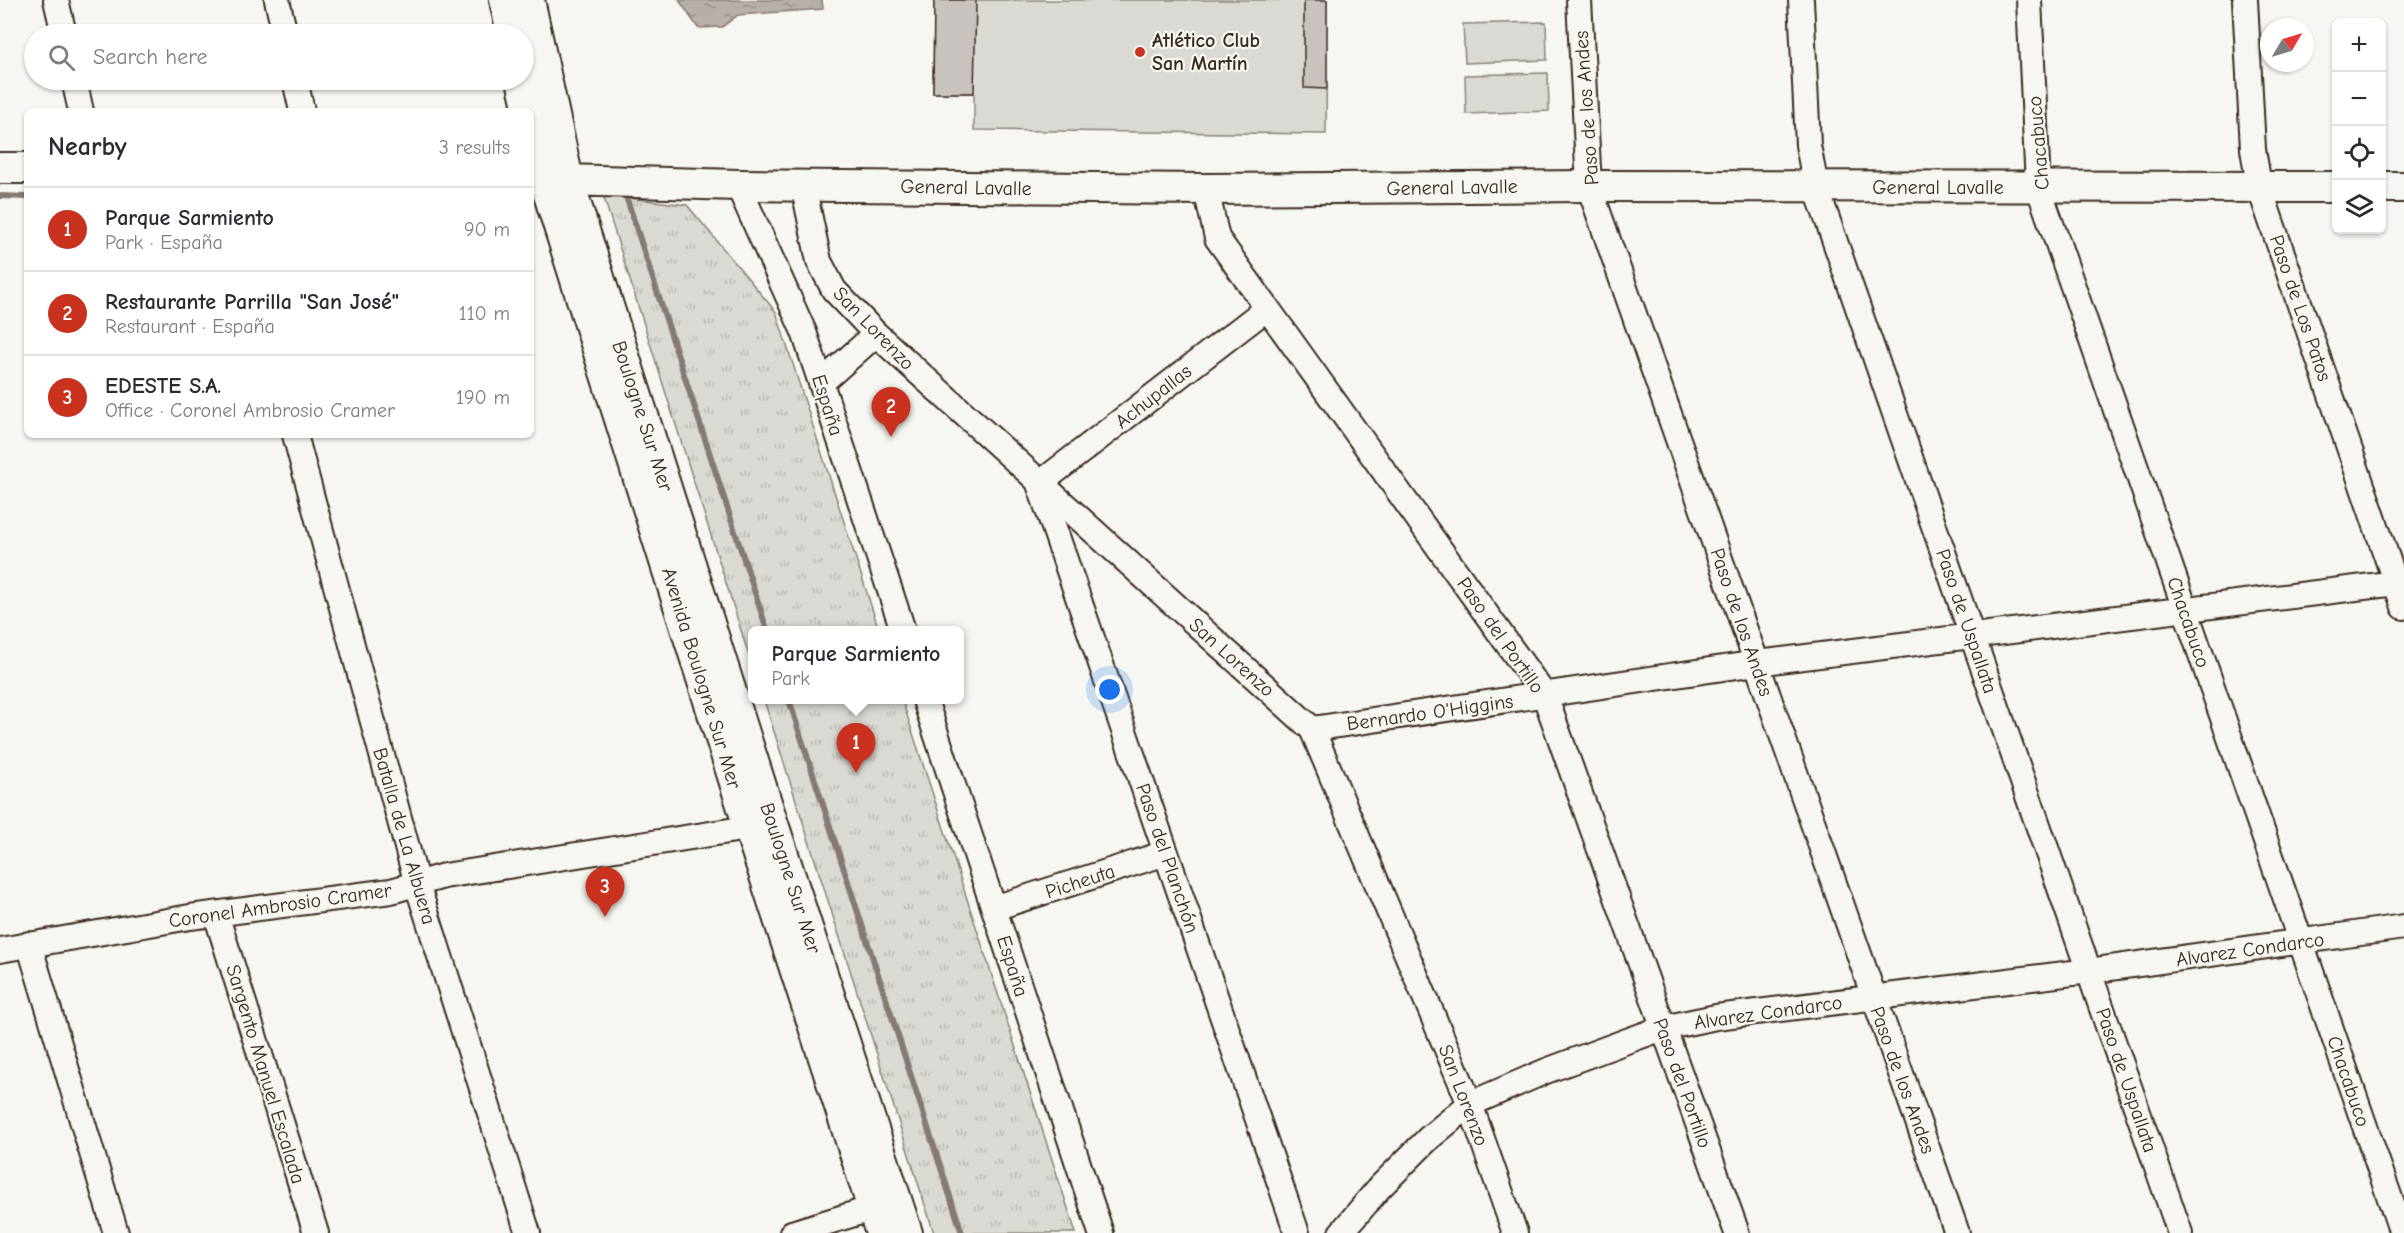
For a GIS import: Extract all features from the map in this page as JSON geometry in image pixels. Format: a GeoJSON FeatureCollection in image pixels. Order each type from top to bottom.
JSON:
{"type":"FeatureCollection","features":[{"type":"Feature","properties":{"kind":"main road"},"geometry":{"type":"LineString","coordinates":[[505,0],[510,24]]}},
{"type":"Feature","properties":{"kind":"main road"},"geometry":{"type":"LineString","coordinates":[[529,0],[532,24]]}},
{"type":"Feature","properties":{"kind":"main road"},"geometry":{"type":"LineString","coordinates":[[534,47],[548,179]]}},
{"type":"Feature","properties":{"kind":"main road"},"geometry":{"type":"LineString","coordinates":[[524,90],[528,108]]}},
{"type":"Feature","properties":{"kind":"main road"},"geometry":{"type":"LineString","coordinates":[[534,130],[548,179]]}},
{"type":"Feature","properties":{"kind":"main road"},"geometry":{"type":"LineString","coordinates":[[0,168],[24,168]]}},
{"type":"Feature","properties":{"kind":"main road","name":"General Lavalle"},"geometry":{"type":"LineString","coordinates":[[548,179],[738,185],[1206,189],[1589,186],[2332,187]]}},
{"type":"Feature","properties":{"kind":"main road","name":"Boulogne Sur Mer"},"geometry":{"type":"LineString","coordinates":[[548,179],[761,825]]}},
{"type":"Feature","properties":{"kind":"main road"},"geometry":{"type":"LineString","coordinates":[[2386,187],[2404,187]]}},
{"type":"Feature","properties":{"kind":"main road"},"geometry":{"type":"LineString","coordinates":[[761,825],[884,1214],[908,1233]]}},
{"type":"Feature","properties":{"kind":"street"},"geometry":{"type":"LineString","coordinates":[[56,0],[62,24]]}},
{"type":"Feature","properties":{"kind":"street"},"geometry":{"type":"LineString","coordinates":[[277,0],[283,24]]}},
{"type":"Feature","properties":{"kind":"street","name":"Paso de los Andes"},"geometry":{"type":"LineString","coordinates":[[1579,0],[1589,186],[1957,1233]]}},
{"type":"Feature","properties":{"kind":"street","name":"Paso de Uspallata"},"geometry":{"type":"LineString","coordinates":[[1802,0],[1808,145],[1816,187],[2180,1233]]}},
{"type":"Feature","properties":{"kind":"street","name":"Chacabuco"},"geometry":{"type":"LineString","coordinates":[[2029,0],[2038,186],[2402,1233]]}},
{"type":"Feature","properties":{"kind":"street","name":"Paso de Los Patos"},"geometry":{"type":"LineString","coordinates":[[2246,0],[2253,149],[2259,186],[2400,582],[2404,608]]}},
{"type":"Feature","properties":{"kind":"street"},"geometry":{"type":"LineString","coordinates":[[76,90],[80,108]]}},
{"type":"Feature","properties":{"kind":"street"},"geometry":{"type":"LineString","coordinates":[[297,90],[301,108]]}},
{"type":"Feature","properties":{"kind":"street","name":"España"},"geometry":{"type":"LineString","coordinates":[[738,185],[791,302],[821,382],[902,626]]}},
{"type":"Feature","properties":{"kind":"street","name":"San Lorenzo"},"geometry":{"type":"LineString","coordinates":[[803,185],[819,261],[834,290],[876,334],[1039,484],[1312,729],[1470,1104],[1515,1233]]}},
{"type":"Feature","properties":{"kind":"street","name":"Paso del Portillo"},"geometry":{"type":"LineString","coordinates":[[1206,189],[1217,238],[1545,696],[1737,1233]]}},
{"type":"Feature","properties":{"kind":"street","name":"Achupallas"},"geometry":{"type":"LineString","coordinates":[[1039,484],[1266,309]]}},
{"type":"Feature","properties":{"kind":"street"},"geometry":{"type":"LineString","coordinates":[[821,382],[876,334]]}},
{"type":"Feature","properties":{"kind":"street","name":"Batalla de La Albuera"},"geometry":{"type":"LineString","coordinates":[[296,438],[417,884],[528,1233]]}},
{"type":"Feature","properties":{"kind":"street","name":"Paso del Planchón"},"geometry":{"type":"LineString","coordinates":[[1039,484],[1297,1233]]}},
{"type":"Feature","properties":{"kind":"street","name":"Bernardo O'Higgins"},"geometry":{"type":"LineString","coordinates":[[1312,729],[1757,663],[2400,582]]}},
{"type":"Feature","properties":{"kind":"street","name":"España"},"geometry":{"type":"LineString","coordinates":[[928,704],[1101,1233]]}},
{"type":"Feature","properties":{"kind":"street","name":"Coronel Ambrosio Cramer"},"geometry":{"type":"LineString","coordinates":[[0,950],[216,914],[391,891],[444,876],[761,825]]}},
{"type":"Feature","properties":{"kind":"street","name":"Picheuta"},"geometry":{"type":"LineString","coordinates":[[994,908],[1166,853]]}},
{"type":"Feature","properties":{"kind":"street","name":"Sargento Manuel Escalada"},"geometry":{"type":"LineString","coordinates":[[216,914],[316,1233]]}},
{"type":"Feature","properties":{"kind":"street","name":"Alvarez Condarco"},"geometry":{"type":"LineString","coordinates":[[1341,1233],[1379,1188],[1429,1138],[1470,1104],[1545,1071],[1663,1028],[1716,1017],[2089,971],[2404,927]]}},
{"type":"Feature","properties":{"kind":"street"},"geometry":{"type":"LineString","coordinates":[[29,944],[116,1233]]}},
{"type":"Feature","properties":{"kind":"street"},"geometry":{"type":"LineString","coordinates":[[792,1233],[884,1214]]}},
{"type":"Feature","properties":{"kind":"green space","name":"Atlético Club San Martín"},"geometry":{"type":"Polygon","coordinates":[[[934,0],[1327,0],[1326,134],[974,130],[974,93],[933,93],[934,0]]]}},
{"type":"Feature","properties":{"kind":"green space"},"geometry":{"type":"Polygon","coordinates":[[[1546,22],[1547,60],[1465,63],[1463,24],[1546,22]]]}},
{"type":"Feature","properties":{"kind":"green space"},"geometry":{"type":"Polygon","coordinates":[[[1548,73],[1549,111],[1466,114],[1465,75],[1548,73]]]}},
{"type":"Feature","properties":{"kind":"green space"},"geometry":{"type":"Polygon","coordinates":[[[603,195],[687,205],[776,312],[878,626],[748,626],[748,652],[603,195]]]}},
{"type":"Feature","properties":{"kind":"green space"},"geometry":{"type":"Polygon","coordinates":[[[765,704],[903,704],[1076,1233],[934,1233],[765,704]]]}},
{"type":"Feature","properties":{"kind":"water"},"geometry":{"type":"Polygon","coordinates":[[[679,0],[822,0],[823,9],[738,15],[722,27],[698,28],[679,0]]]}},
{"type":"Feature","properties":{"kind":"building"},"geometry":{"type":"Polygon","coordinates":[[[934,0],[976,0],[974,93],[933,93],[934,0]]]}},
{"type":"Feature","properties":{"kind":"building"},"geometry":{"type":"Polygon","coordinates":[[[1304,0],[1327,0],[1327,89],[1304,88],[1304,0]]]}},
{"type":"Feature","properties":{"kind":"waterway"},"geometry":{"type":"LineString","coordinates":[[625,193],[766,626]]}},
{"type":"Feature","properties":{"kind":"waterway"},"geometry":{"type":"LineString","coordinates":[[0,196],[24,197]]}},
{"type":"Feature","properties":{"kind":"waterway"},"geometry":{"type":"LineString","coordinates":[[790,704],[962,1233]]}},
{"type":"Feature","properties":{"kind":"place","name":"Atlético Club San Martín"},"geometry":{"type":"Point","coordinates":[1140,52]}},
{"type":"Feature","properties":{"kind":"place","name":"Restaurante Parrilla \"San José\""},"geometry":{"type":"Point","coordinates":[891,437]}},
{"type":"Feature","properties":{"kind":"place","name":"Parque Sarmiento"},"geometry":{"type":"Point","coordinates":[856,773]}},
{"type":"Feature","properties":{"kind":"place","name":"EDESTE S.A."},"geometry":{"type":"Point","coordinates":[605,917]}}]}
